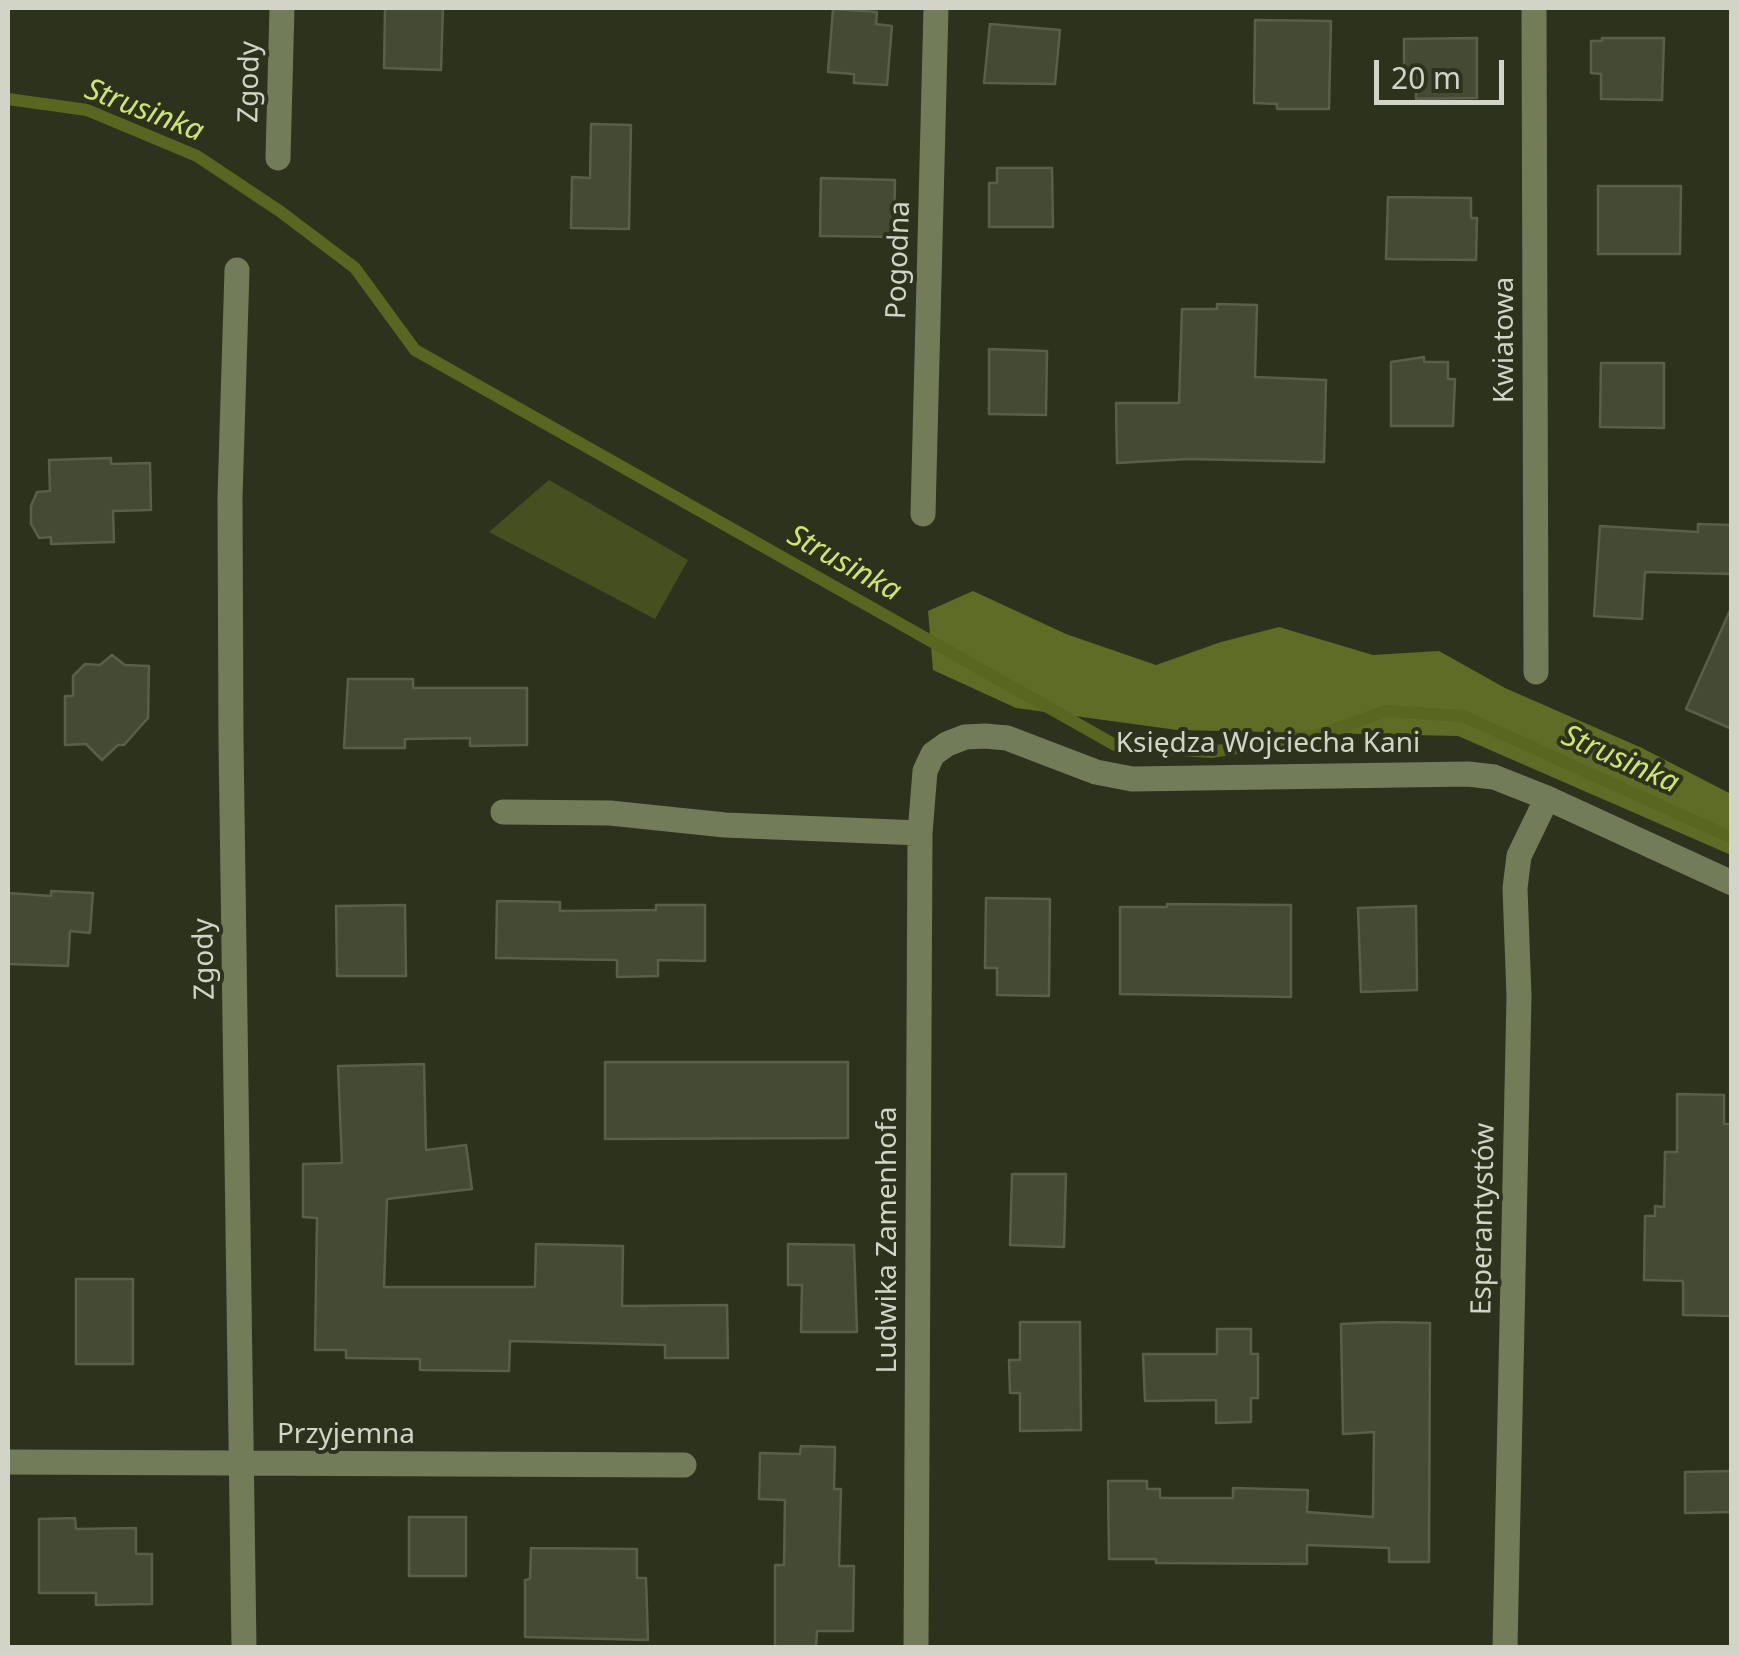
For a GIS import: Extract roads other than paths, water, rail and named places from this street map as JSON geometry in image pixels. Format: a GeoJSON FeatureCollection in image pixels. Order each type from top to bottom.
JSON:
{"type":"FeatureCollection","features":[{"type":"Feature","properties":{"kind":"street","name":"Zgody"},"geometry":{"type":"LineString","coordinates":[[278,158],[282,8]]}},
{"type":"Feature","properties":{"kind":"street","name":"Pogodna"},"geometry":{"type":"LineString","coordinates":[[922,514],[936,8]]}},
{"type":"Feature","properties":{"kind":"street","name":"Kwiatowa"},"geometry":{"type":"LineString","coordinates":[[1534,8],[1536,672]]}},
{"type":"Feature","properties":{"kind":"street","name":"Zgody"},"geometry":{"type":"LineString","coordinates":[[237,270],[230,498],[230,702],[244,1648]]}},
{"type":"Feature","properties":{"kind":"street","name":"Księdza Wojciecha Kani"},"geometry":{"type":"LineString","coordinates":[[920,833],[925,772],[932,754],[964,737],[1007,738],[1096,772],[1132,779],[1468,774],[1494,777],[1732,882]]}},
{"type":"Feature","properties":{"kind":"street","name":"Esperantystów"},"geometry":{"type":"LineString","coordinates":[[1505,1648],[1518,996],[1515,888],[1519,856],[1547,798]]}},
{"type":"Feature","properties":{"kind":"street"},"geometry":{"type":"LineString","coordinates":[[502,812],[610,813],[725,825],[920,833]]}},
{"type":"Feature","properties":{"kind":"street","name":"Ludwika Zamenhofa"},"geometry":{"type":"LineString","coordinates":[[916,1648],[920,833]]}},
{"type":"Feature","properties":{"kind":"street","name":"Przyjemna"},"geometry":{"type":"LineString","coordinates":[[8,1462],[684,1466]]}},
{"type":"Feature","properties":{"kind":"waterway","name":"Strusinka"},"geometry":{"type":"LineString","coordinates":[[8,99],[87,110],[197,156],[355,268],[415,350],[1115,745],[1211,752],[1320,735],[1386,711],[1463,716],[1732,838]]}}]}
